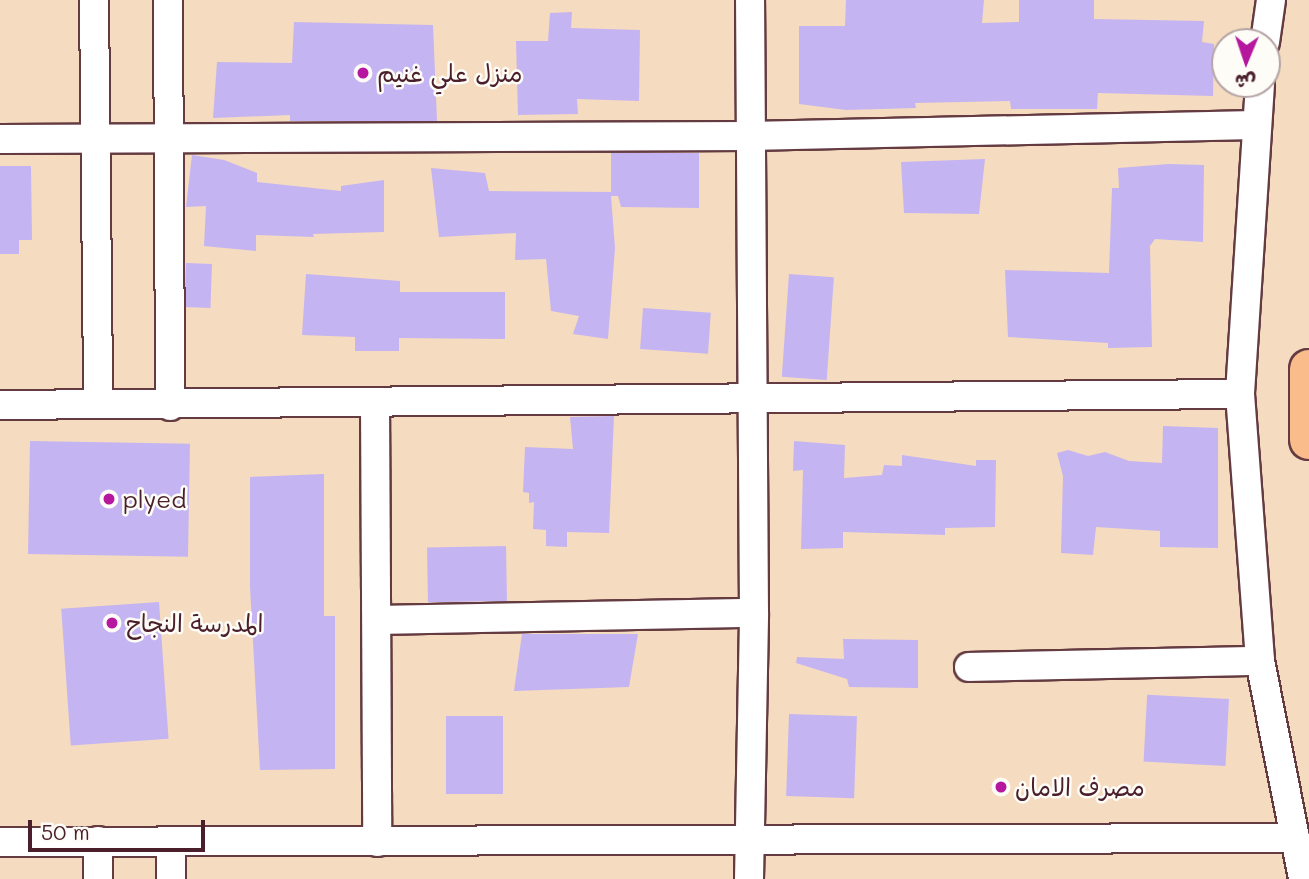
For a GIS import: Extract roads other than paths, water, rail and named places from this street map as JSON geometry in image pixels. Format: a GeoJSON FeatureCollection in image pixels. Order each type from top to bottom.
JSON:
{"type":"FeatureCollection","features":[{"type":"Feature","properties":{"kind":"highway"},"geometry":{"type":"LineString","coordinates":[[1309,369],[1309,440]]}},
{"type":"Feature","properties":{"kind":"street"},"geometry":{"type":"LineString","coordinates":[[94,0],[93,140],[98,402]]}},
{"type":"Feature","properties":{"kind":"street"},"geometry":{"type":"LineString","coordinates":[[168,0],[171,140],[170,405]]}},
{"type":"Feature","properties":{"kind":"street"},"geometry":{"type":"LineString","coordinates":[[748,879],[754,613],[750,398],[750,0]]}},
{"type":"Feature","properties":{"kind":"street"},"geometry":{"type":"LineString","coordinates":[[1267,28],[1271,0]]}},
{"type":"Feature","properties":{"kind":"street"},"geometry":{"type":"LineString","coordinates":[[1258,98],[1241,394],[1260,661],[1303,879]]}},
{"type":"Feature","properties":{"kind":"street"},"geometry":{"type":"LineString","coordinates":[[0,139],[749,136],[1255,125]]}},
{"type":"Feature","properties":{"kind":"street"},"geometry":{"type":"LineString","coordinates":[[0,405],[98,402],[170,405],[1241,394]]}},
{"type":"Feature","properties":{"kind":"street"},"geometry":{"type":"LineString","coordinates":[[376,402],[377,842]]}},
{"type":"Feature","properties":{"kind":"street"},"geometry":{"type":"LineString","coordinates":[[377,620],[754,613]]}},
{"type":"Feature","properties":{"kind":"street"},"geometry":{"type":"LineString","coordinates":[[969,667],[1260,661]]}},
{"type":"Feature","properties":{"kind":"street"},"geometry":{"type":"LineString","coordinates":[[0,842],[98,841],[171,844],[1295,838]]}},
{"type":"Feature","properties":{"kind":"street"},"geometry":{"type":"LineString","coordinates":[[98,841],[98,879]]}},
{"type":"Feature","properties":{"kind":"street"},"geometry":{"type":"LineString","coordinates":[[171,844],[171,879]]}},
{"type":"Feature","properties":{"kind":"place","name":"منزل علي غنيم"},"geometry":{"type":"Point","coordinates":[363,73]}},
{"type":"Feature","properties":{"kind":"place","name":"plyed"},"geometry":{"type":"Point","coordinates":[109,499]}},
{"type":"Feature","properties":{"kind":"place","name":"المدرسة النجاح"},"geometry":{"type":"Point","coordinates":[112,623]}},
{"type":"Feature","properties":{"kind":"place","name":"مصرف الامان"},"geometry":{"type":"Point","coordinates":[1001,787]}}]}
